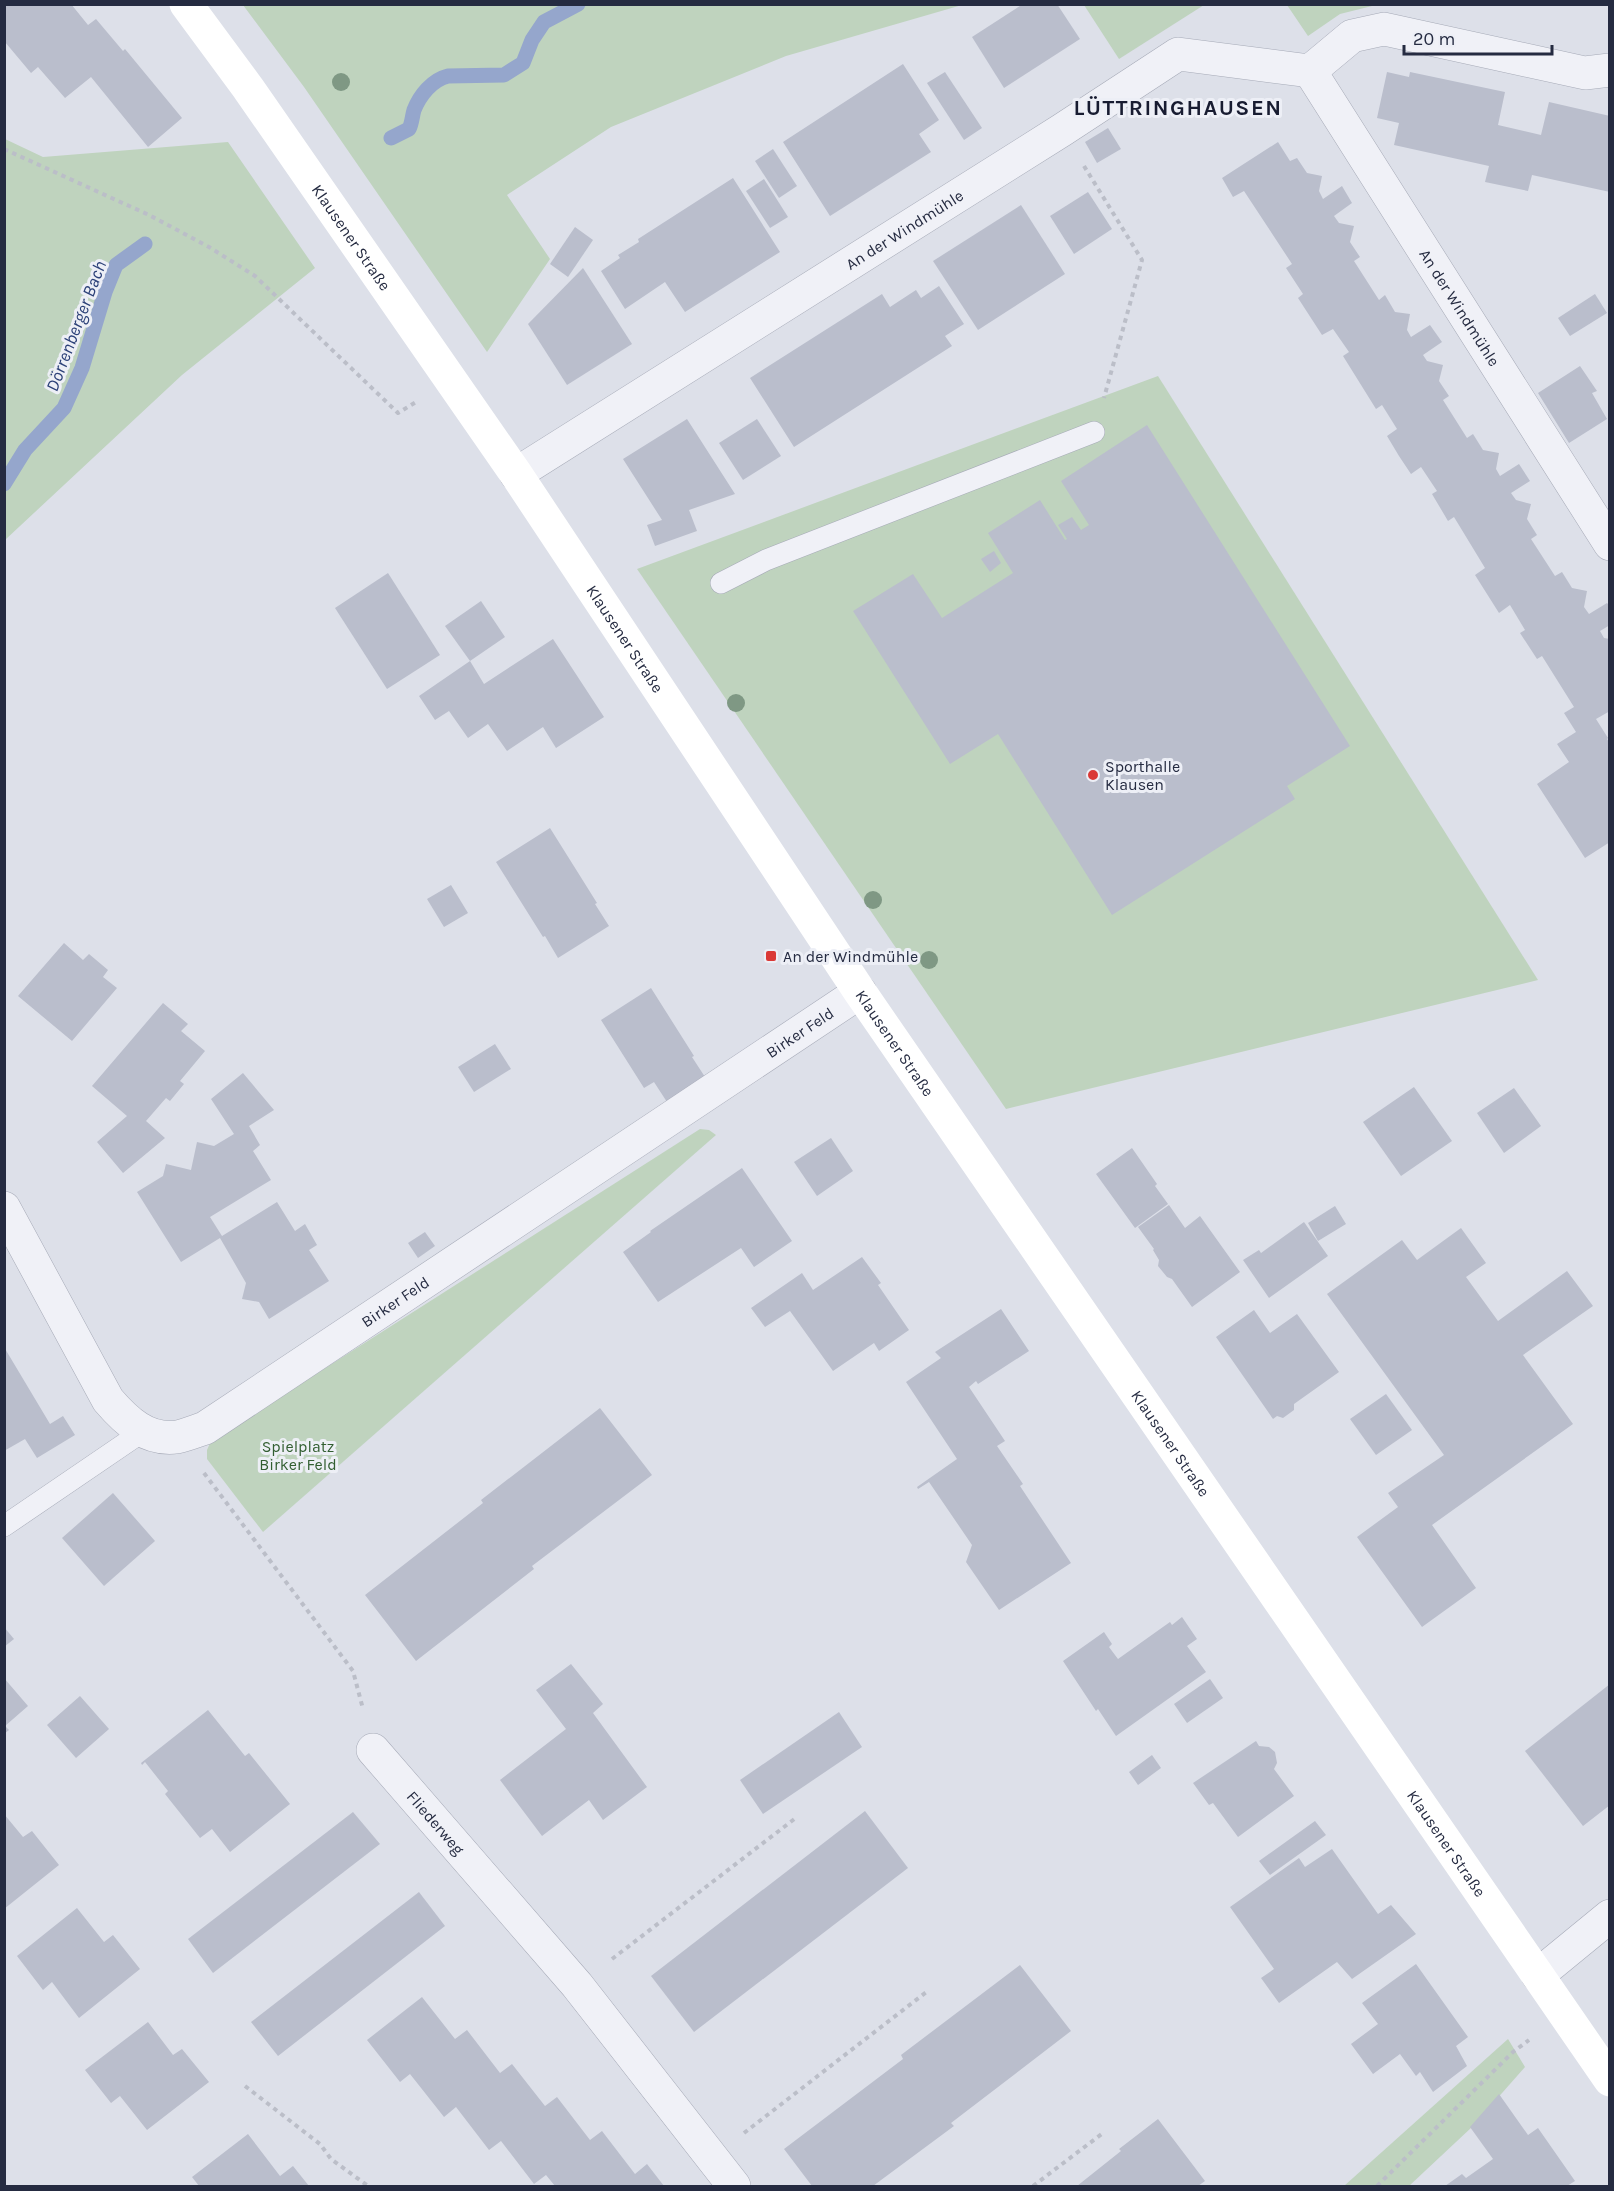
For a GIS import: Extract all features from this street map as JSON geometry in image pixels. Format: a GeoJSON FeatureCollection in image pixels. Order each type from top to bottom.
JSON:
{"type":"FeatureCollection","features":[{"type":"Feature","properties":{"kind":"main road","name":"Klausener Straße"},"geometry":{"type":"LineString","coordinates":[[186,4],[248,88],[516,474],[860,992],[1610,2080]]}},
{"type":"Feature","properties":{"kind":"street"},"geometry":{"type":"LineString","coordinates":[[1310,71],[1352,36],[1384,29],[1585,73],[1610,70]]}},
{"type":"Feature","properties":{"kind":"street","name":"An der Windmühle"},"geometry":{"type":"LineString","coordinates":[[516,474],[1062,130],[1178,54],[1310,71],[1610,544]]}},
{"type":"Feature","properties":{"kind":"street","name":"Birker Feld"},"geometry":{"type":"LineString","coordinates":[[142,1432],[176,1437],[205,1428],[860,992]]}},
{"type":"Feature","properties":{"kind":"street"},"geometry":{"type":"LineString","coordinates":[[4,1208],[108,1400],[122,1416],[142,1432]]}},
{"type":"Feature","properties":{"kind":"street","name":"Fliederweg"},"geometry":{"type":"LineString","coordinates":[[373,1750],[578,1985],[734,2187]]}},
{"type":"Feature","properties":{"kind":"street"},"geometry":{"type":"LineString","coordinates":[[1538,1975],[1610,1916]]}},
{"type":"Feature","properties":{"kind":"lane"},"geometry":{"type":"LineString","coordinates":[[721,583],[766,560],[1094,432]]}},
{"type":"Feature","properties":{"kind":"lane"},"geometry":{"type":"LineString","coordinates":[[4,1526],[142,1432]]}},
{"type":"Feature","properties":{"kind":"path"},"geometry":{"type":"LineString","coordinates":[[1062,130],[1142,260],[1094,432]]}},
{"type":"Feature","properties":{"kind":"path"},"geometry":{"type":"LineString","coordinates":[[4,149],[149,215],[209,247],[255,276],[398,412],[450,382]]}},
{"type":"Feature","properties":{"kind":"path"},"geometry":{"type":"LineString","coordinates":[[176,1437],[353,1671],[373,1750]]}},
{"type":"Feature","properties":{"kind":"path"},"geometry":{"type":"LineString","coordinates":[[578,1985],[797,1817]]}},
{"type":"Feature","properties":{"kind":"path"},"geometry":{"type":"LineString","coordinates":[[712,2158],[929,1990]]}},
{"type":"Feature","properties":{"kind":"path"},"geometry":{"type":"LineString","coordinates":[[1377,2187],[1514,2052],[1564,2015]]}},
{"type":"Feature","properties":{"kind":"path"},"geometry":{"type":"LineString","coordinates":[[245,2086],[320,2145],[331,2159],[368,2187]]}},
{"type":"Feature","properties":{"kind":"path"},"geometry":{"type":"LineString","coordinates":[[1033,2187],[1103,2133]]}},
{"type":"Feature","properties":{"kind":"green space"},"geometry":{"type":"Polygon","coordinates":[[[243,5],[962,5],[786,56],[611,127],[507,195],[550,259],[487,352],[304,87],[243,5]]]}},
{"type":"Feature","properties":{"kind":"green space"},"geometry":{"type":"Polygon","coordinates":[[[1084,5],[1204,5],[1119,59],[1084,5]]]}},
{"type":"Feature","properties":{"kind":"green space"},"geometry":{"type":"Polygon","coordinates":[[[1287,5],[1376,5],[1340,14],[1308,36],[1287,5]]]}},
{"type":"Feature","properties":{"kind":"green space"},"geometry":{"type":"Polygon","coordinates":[[[5,139],[43,157],[228,142],[315,268],[182,375],[5,540],[5,139]]]}},
{"type":"Feature","properties":{"kind":"green space","name":"Sporthalle Klausen"},"geometry":{"type":"Polygon","coordinates":[[[1158,376],[1538,980],[1006,1109],[637,569],[1158,376]]]}},
{"type":"Feature","properties":{"kind":"green space","name":"Spielplatz Birker Feld"},"geometry":{"type":"Polygon","coordinates":[[[700,1129],[709,1130],[716,1135],[263,1532],[207,1459],[207,1450],[211,1441],[700,1129]]]}},
{"type":"Feature","properties":{"kind":"green space"},"geometry":{"type":"Polygon","coordinates":[[[1508,2039],[1525,2067],[1472,2127],[1409,2186],[1344,2186],[1508,2039]]]}},
{"type":"Feature","properties":{"kind":"building"},"geometry":{"type":"Polygon","coordinates":[[[5,4],[71,4],[88,25],[96,19],[123,51],[125,49],[182,118],[148,147],[91,77],[65,98],[38,67],[31,73],[5,42],[5,4]]]}},
{"type":"Feature","properties":{"kind":"building"},"geometry":{"type":"Polygon","coordinates":[[[1023,4],[1057,4],[1080,39],[1004,88],[972,37],[1023,4]]]}},
{"type":"Feature","properties":{"kind":"building"},"geometry":{"type":"Polygon","coordinates":[[[903,64],[939,120],[919,134],[931,152],[830,216],[783,142],[903,64]]]}},
{"type":"Feature","properties":{"kind":"building"},"geometry":{"type":"Polygon","coordinates":[[[945,72],[982,128],[964,140],[927,83],[945,72]]]}},
{"type":"Feature","properties":{"kind":"building"},"geometry":{"type":"Polygon","coordinates":[[[1387,72],[1409,77],[1410,72],[1505,92],[1498,125],[1541,135],[1549,102],[1610,116],[1610,192],[1532,175],[1528,191],[1485,182],[1489,166],[1394,145],[1399,123],[1377,118],[1387,72]]]}},
{"type":"Feature","properties":{"kind":"building"},"geometry":{"type":"Polygon","coordinates":[[[1108,128],[1121,149],[1097,163],[1085,142],[1108,128]]]}},
{"type":"Feature","properties":{"kind":"building"},"geometry":{"type":"Polygon","coordinates":[[[1278,142],[1290,161],[1297,158],[1307,173],[1322,176],[1319,191],[1323,199],[1342,186],[1352,203],[1334,216],[1339,223],[1354,226],[1350,242],[1360,257],[1354,261],[1379,300],[1385,295],[1395,312],[1410,314],[1407,330],[1411,337],[1430,325],[1442,342],[1423,355],[1427,361],[1443,365],[1439,381],[1449,396],[1443,400],[1467,438],[1473,434],[1483,450],[1499,453],[1496,469],[1500,476],[1519,464],[1530,481],[1511,493],[1516,500],[1531,504],[1527,519],[1537,535],[1531,539],[1555,576],[1562,572],[1572,588],[1587,591],[1584,607],[1589,614],[1607,603],[1610,606],[1610,625],[1600,631],[1604,638],[1610,639],[1610,711],[1596,719],[1610,744],[1610,842],[1585,858],[1537,784],[1569,762],[1557,744],[1576,732],[1564,713],[1574,707],[1542,656],[1537,659],[1520,633],[1525,630],[1510,605],[1499,613],[1475,575],[1485,568],[1454,517],[1448,521],[1432,494],[1437,491],[1421,467],[1411,474],[1399,456],[1387,436],[1397,429],[1382,405],[1376,409],[1343,356],[1349,352],[1333,329],[1322,335],[1298,298],[1303,294],[1286,268],[1292,264],[1244,191],[1233,197],[1222,178],[1278,142]]]}},
{"type":"Feature","properties":{"kind":"building"},"geometry":{"type":"Polygon","coordinates":[[[773,149],[797,186],[779,198],[755,161],[773,149]]]}},
{"type":"Feature","properties":{"kind":"building"},"geometry":{"type":"Polygon","coordinates":[[[733,178],[780,252],[685,312],[665,282],[625,309],[601,271],[620,258],[618,255],[639,242],[638,239],[733,178]]]}},
{"type":"Feature","properties":{"kind":"building"},"geometry":{"type":"Polygon","coordinates":[[[764,179],[788,217],[770,228],[746,191],[764,179]]]}},
{"type":"Feature","properties":{"kind":"building"},"geometry":{"type":"Polygon","coordinates":[[[1088,192],[1112,229],[1074,254],[1050,216],[1088,192]]]}},
{"type":"Feature","properties":{"kind":"building"},"geometry":{"type":"Polygon","coordinates":[[[1021,205],[1065,274],[978,330],[933,261],[1021,205]]]}},
{"type":"Feature","properties":{"kind":"building"},"geometry":{"type":"Polygon","coordinates":[[[575,227],[593,240],[568,277],[550,264],[575,227]]]}},
{"type":"Feature","properties":{"kind":"building"},"geometry":{"type":"Polygon","coordinates":[[[583,268],[632,344],[567,385],[528,324],[583,268]]]}},
{"type":"Feature","properties":{"kind":"building"},"geometry":{"type":"Polygon","coordinates":[[[939,286],[964,324],[945,336],[952,346],[794,447],[750,378],[882,294],[890,307],[916,290],[921,298],[939,286]]]}},
{"type":"Feature","properties":{"kind":"building"},"geometry":{"type":"Polygon","coordinates":[[[1595,294],[1607,313],[1570,336],[1558,318],[1595,294]]]}},
{"type":"Feature","properties":{"kind":"building"},"geometry":{"type":"Polygon","coordinates":[[[1580,366],[1597,391],[1592,393],[1607,419],[1569,443],[1538,393],[1580,366]]]}},
{"type":"Feature","properties":{"kind":"building"},"geometry":{"type":"Polygon","coordinates":[[[687,419],[735,494],[689,510],[697,531],[655,546],[647,525],[662,520],[623,459],[687,419]]]}},
{"type":"Feature","properties":{"kind":"building"},"geometry":{"type":"Polygon","coordinates":[[[757,419],[781,456],[743,480],[719,443],[757,419]]]}},
{"type":"Feature","properties":{"kind":"building"},"geometry":{"type":"Polygon","coordinates":[[[1147,425],[1350,746],[1287,786],[1295,799],[1112,915],[998,734],[950,764],[853,611],[913,574],[942,618],[1013,573],[988,533],[1040,500],[1065,540],[1067,539],[1058,525],[1072,517],[1081,530],[1089,525],[1061,481],[1147,425]]]}},
{"type":"Feature","properties":{"kind":"building"},"geometry":{"type":"Polygon","coordinates":[[[994,551],[1001,563],[990,572],[981,559],[994,551]]]}},
{"type":"Feature","properties":{"kind":"building"},"geometry":{"type":"Polygon","coordinates":[[[388,573],[440,655],[387,689],[335,608],[388,573]]]}},
{"type":"Feature","properties":{"kind":"building"},"geometry":{"type":"Polygon","coordinates":[[[481,601],[505,637],[470,661],[445,626],[481,601]]]}},
{"type":"Feature","properties":{"kind":"building"},"geometry":{"type":"Polygon","coordinates":[[[553,639],[604,717],[556,748],[543,727],[507,751],[488,724],[468,738],[449,711],[435,720],[419,696],[470,661],[484,684],[553,639]]]}},
{"type":"Feature","properties":{"kind":"building"},"geometry":{"type":"Polygon","coordinates":[[[550,828],[609,926],[558,958],[496,862],[550,828]]]}},
{"type":"Feature","properties":{"kind":"building"},"geometry":{"type":"Polygon","coordinates":[[[451,885],[468,913],[444,927],[427,899],[451,885]]]}},
{"type":"Feature","properties":{"kind":"building"},"geometry":{"type":"Polygon","coordinates":[[[64,943],[83,960],[89,954],[108,970],[103,977],[117,988],[72,1041],[18,996],[64,943]]]}},
{"type":"Feature","properties":{"kind":"building"},"geometry":{"type":"Polygon","coordinates":[[[651,988],[705,1077],[667,1102],[654,1082],[644,1088],[601,1020],[651,988]]]}},
{"type":"Feature","properties":{"kind":"building"},"geometry":{"type":"Polygon","coordinates":[[[163,1003],[188,1024],[181,1031],[205,1051],[180,1081],[184,1084],[170,1101],[166,1098],[146,1121],[165,1138],[123,1173],[97,1142],[127,1116],[92,1086],[163,1003]]]}},
{"type":"Feature","properties":{"kind":"building"},"geometry":{"type":"Polygon","coordinates":[[[495,1044],[511,1069],[474,1092],[458,1067],[495,1044]]]}},
{"type":"Feature","properties":{"kind":"building"},"geometry":{"type":"Polygon","coordinates":[[[243,1073],[274,1110],[249,1126],[260,1145],[253,1151],[271,1180],[210,1217],[222,1236],[277,1202],[295,1231],[305,1224],[317,1245],[309,1250],[329,1281],[269,1319],[259,1302],[242,1299],[246,1283],[220,1238],[181,1262],[137,1192],[163,1176],[166,1164],[191,1170],[197,1142],[214,1146],[234,1134],[211,1099],[243,1073]]]}},
{"type":"Feature","properties":{"kind":"building"},"geometry":{"type":"Polygon","coordinates":[[[1414,1087],[1452,1141],[1401,1176],[1363,1122],[1414,1087]]]}},
{"type":"Feature","properties":{"kind":"building"},"geometry":{"type":"Polygon","coordinates":[[[1514,1088],[1541,1126],[1504,1153],[1477,1113],[1514,1088]]]}},
{"type":"Feature","properties":{"kind":"building"},"geometry":{"type":"Polygon","coordinates":[[[831,1138],[853,1171],[817,1196],[794,1162],[831,1138]]]}},
{"type":"Feature","properties":{"kind":"building"},"geometry":{"type":"Polygon","coordinates":[[[1132,1148],[1168,1204],[1135,1228],[1096,1174],[1132,1148]]]}},
{"type":"Feature","properties":{"kind":"building"},"geometry":{"type":"Polygon","coordinates":[[[742,1168],[792,1241],[754,1267],[741,1248],[658,1302],[623,1252],[742,1168]]]}},
{"type":"Feature","properties":{"kind":"building"},"geometry":{"type":"Polygon","coordinates":[[[1169,1205],[1185,1228],[1200,1216],[1240,1272],[1192,1307],[1172,1279],[1167,1277],[1158,1266],[1159,1260],[1154,1249],[1138,1227],[1169,1205]]]}},
{"type":"Feature","properties":{"kind":"building"},"geometry":{"type":"Polygon","coordinates":[[[1335,1206],[1346,1224],[1318,1241],[1308,1223],[1335,1206]]]}},
{"type":"Feature","properties":{"kind":"building"},"geometry":{"type":"Polygon","coordinates":[[[1304,1222],[1328,1256],[1269,1298],[1243,1260],[1259,1250],[1261,1253],[1304,1222]]]}},
{"type":"Feature","properties":{"kind":"building"},"geometry":{"type":"Polygon","coordinates":[[[1461,1228],[1486,1263],[1466,1277],[1498,1321],[1567,1271],[1593,1306],[1523,1355],[1573,1424],[1432,1525],[1476,1588],[1422,1627],[1357,1537],[1398,1507],[1388,1493],[1444,1455],[1327,1294],[1402,1240],[1417,1260],[1461,1228]]]}},
{"type":"Feature","properties":{"kind":"building"},"geometry":{"type":"Polygon","coordinates":[[[425,1232],[435,1246],[418,1258],[408,1243],[425,1232]]]}},
{"type":"Feature","properties":{"kind":"building"},"geometry":{"type":"Polygon","coordinates":[[[862,1257],[881,1283],[878,1285],[909,1330],[879,1351],[874,1343],[833,1371],[790,1311],[765,1327],[751,1308],[802,1273],[813,1290],[862,1257]]]}},
{"type":"Feature","properties":{"kind":"building"},"geometry":{"type":"Polygon","coordinates":[[[1001,1309],[1029,1351],[978,1384],[976,1381],[969,1387],[1005,1441],[997,1446],[1023,1484],[1020,1486],[1071,1563],[999,1610],[966,1562],[972,1545],[929,1482],[918,1489],[917,1487],[957,1459],[906,1382],[941,1358],[935,1352],[1001,1309]]]}},
{"type":"Feature","properties":{"kind":"building"},"geometry":{"type":"Polygon","coordinates":[[[1254,1310],[1270,1333],[1297,1314],[1339,1372],[1294,1404],[1294,1410],[1283,1418],[1277,1416],[1273,1419],[1216,1337],[1254,1310]]]}},
{"type":"Feature","properties":{"kind":"building"},"geometry":{"type":"Polygon","coordinates":[[[4,1347],[50,1424],[63,1416],[75,1435],[37,1458],[25,1439],[4,1451],[4,1347]]]}},
{"type":"Feature","properties":{"kind":"building"},"geometry":{"type":"Polygon","coordinates":[[[1386,1394],[1412,1430],[1376,1455],[1350,1419],[1386,1394]]]}},
{"type":"Feature","properties":{"kind":"building"},"geometry":{"type":"Polygon","coordinates":[[[600,1408],[652,1475],[532,1566],[534,1569],[416,1661],[365,1595],[483,1503],[481,1500],[600,1408]]]}},
{"type":"Feature","properties":{"kind":"building"},"geometry":{"type":"Polygon","coordinates":[[[113,1493],[155,1541],[104,1586],[62,1538],[113,1493]]]}},
{"type":"Feature","properties":{"kind":"building"},"geometry":{"type":"Polygon","coordinates":[[[1182,1617],[1197,1639],[1187,1646],[1206,1672],[1116,1736],[1098,1709],[1096,1711],[1063,1661],[1104,1632],[1112,1644],[1109,1647],[1118,1659],[1170,1622],[1172,1625],[1182,1617]]]}},
{"type":"Feature","properties":{"kind":"building"},"geometry":{"type":"Polygon","coordinates":[[[4,1627],[14,1639],[4,1647],[4,1627]]]}},
{"type":"Feature","properties":{"kind":"building"},"geometry":{"type":"Polygon","coordinates":[[[571,1664],[603,1704],[593,1713],[647,1787],[603,1820],[589,1800],[542,1836],[500,1780],[566,1729],[536,1690],[571,1664]]]}},
{"type":"Feature","properties":{"kind":"building"},"geometry":{"type":"Polygon","coordinates":[[[4,1678],[28,1706],[5,1726],[9,1730],[4,1734],[4,1678]]]}},
{"type":"Feature","properties":{"kind":"building"},"geometry":{"type":"Polygon","coordinates":[[[1210,1679],[1223,1698],[1187,1723],[1174,1704],[1210,1679]]]}},
{"type":"Feature","properties":{"kind":"building"},"geometry":{"type":"Polygon","coordinates":[[[1610,1684],[1610,1805],[1583,1826],[1525,1751],[1610,1684]]]}},
{"type":"Feature","properties":{"kind":"building"},"geometry":{"type":"Polygon","coordinates":[[[80,1696],[109,1729],[76,1758],[47,1725],[80,1696]]]}},
{"type":"Feature","properties":{"kind":"building"},"geometry":{"type":"Polygon","coordinates":[[[208,1710],[245,1756],[249,1753],[290,1804],[230,1852],[212,1829],[200,1838],[165,1794],[168,1791],[145,1762],[142,1765],[141,1763],[208,1710]]]}},
{"type":"Feature","properties":{"kind":"building"},"geometry":{"type":"Polygon","coordinates":[[[839,1712],[862,1747],[763,1814],[740,1780],[839,1712]]]}},
{"type":"Feature","properties":{"kind":"building"},"geometry":{"type":"Polygon","coordinates":[[[1256,1741],[1259,1746],[1269,1747],[1275,1752],[1277,1763],[1274,1769],[1294,1796],[1238,1837],[1213,1803],[1209,1805],[1193,1783],[1256,1741]]]}},
{"type":"Feature","properties":{"kind":"building"},"geometry":{"type":"Polygon","coordinates":[[[1152,1755],[1161,1768],[1138,1785],[1129,1772],[1152,1755]]]}},
{"type":"Feature","properties":{"kind":"building"},"geometry":{"type":"Polygon","coordinates":[[[865,1811],[908,1868],[694,2032],[651,1976],[865,1811]]]}},
{"type":"Feature","properties":{"kind":"building"},"geometry":{"type":"Polygon","coordinates":[[[353,1812],[380,1844],[213,1973],[188,1939],[353,1812]]]}},
{"type":"Feature","properties":{"kind":"building"},"geometry":{"type":"Polygon","coordinates":[[[4,1814],[23,1837],[32,1831],[59,1865],[4,1909],[4,1814]]]}},
{"type":"Feature","properties":{"kind":"building"},"geometry":{"type":"Polygon","coordinates":[[[1315,1821],[1326,1835],[1270,1875],[1259,1861],[1315,1821]]]}},
{"type":"Feature","properties":{"kind":"building"},"geometry":{"type":"Polygon","coordinates":[[[1332,1849],[1378,1914],[1391,1905],[1416,1934],[1352,1979],[1337,1962],[1279,2003],[1261,1978],[1274,1969],[1230,1907],[1299,1858],[1305,1867],[1332,1849]]]}},
{"type":"Feature","properties":{"kind":"building"},"geometry":{"type":"Polygon","coordinates":[[[419,1892],[445,1926],[278,2056],[251,2022],[419,1892]]]}},
{"type":"Feature","properties":{"kind":"building"},"geometry":{"type":"Polygon","coordinates":[[[77,1908],[104,1942],[113,1935],[140,1969],[79,2018],[52,1982],[43,1990],[17,1956],[77,1908]]]}},
{"type":"Feature","properties":{"kind":"building"},"geometry":{"type":"Polygon","coordinates":[[[1416,1964],[1468,2037],[1456,2046],[1467,2066],[1433,2092],[1420,2072],[1416,2076],[1400,2054],[1373,2074],[1351,2044],[1378,2024],[1362,2003],[1416,1964]]]}},
{"type":"Feature","properties":{"kind":"building"},"geometry":{"type":"Polygon","coordinates":[[[1020,1965],[1071,2031],[951,2123],[954,2126],[873,2186],[812,2186],[784,2149],[903,2059],[901,2055],[1020,1965]]]}},
{"type":"Feature","properties":{"kind":"building"},"geometry":{"type":"Polygon","coordinates":[[[422,1997],[455,2039],[467,2030],[500,2073],[512,2064],[545,2106],[557,2097],[590,2140],[602,2131],[635,2174],[647,2164],[664,2186],[555,2186],[546,2175],[534,2184],[501,2141],[489,2150],[456,2107],[444,2117],[410,2074],[400,2082],[367,2040],[422,1997]]]}},
{"type":"Feature","properties":{"kind":"building"},"geometry":{"type":"Polygon","coordinates":[[[148,2022],[173,2055],[182,2049],[209,2082],[147,2130],[120,2096],[111,2103],[85,2070],[148,2022]]]}},
{"type":"Feature","properties":{"kind":"building"},"geometry":{"type":"Polygon","coordinates":[[[1499,2094],[1528,2135],[1538,2128],[1575,2181],[1567,2186],[1445,2186],[1462,2174],[1466,2178],[1493,2159],[1470,2127],[1499,2094]]]}},
{"type":"Feature","properties":{"kind":"building"},"geometry":{"type":"Polygon","coordinates":[[[1158,2119],[1205,2181],[1198,2186],[1077,2186],[1121,2151],[1119,2149],[1158,2119]]]}},
{"type":"Feature","properties":{"kind":"building"},"geometry":{"type":"Polygon","coordinates":[[[248,2134],[280,2176],[293,2166],[309,2186],[199,2186],[192,2177],[248,2134]]]}},
{"type":"Feature","properties":{"kind":"waterway","name":"Dörrenberger Bach"},"geometry":{"type":"LineString","coordinates":[[391,138],[409,129],[414,110],[420,99],[437,81],[448,76],[504,75],[523,63],[532,40],[544,22],[578,4]]}},
{"type":"Feature","properties":{"kind":"waterway","name":"Dörrenberger Bach"},"geometry":{"type":"LineString","coordinates":[[4,484],[25,450],[64,408],[82,368],[105,292],[116,265],[145,244]]}},
{"type":"Feature","properties":{"kind":"place","name":"Sporthalle Klausen"},"geometry":{"type":"Point","coordinates":[1093,775]}},
{"type":"Feature","properties":{"kind":"place","name":"An der Windmühle"},"geometry":{"type":"Point","coordinates":[771,956]}},
{"type":"Feature","properties":{"kind":"district","name":"LÜTTRINGHAUSEN"},"geometry":{"type":"Point","coordinates":[1178,107]}}]}
